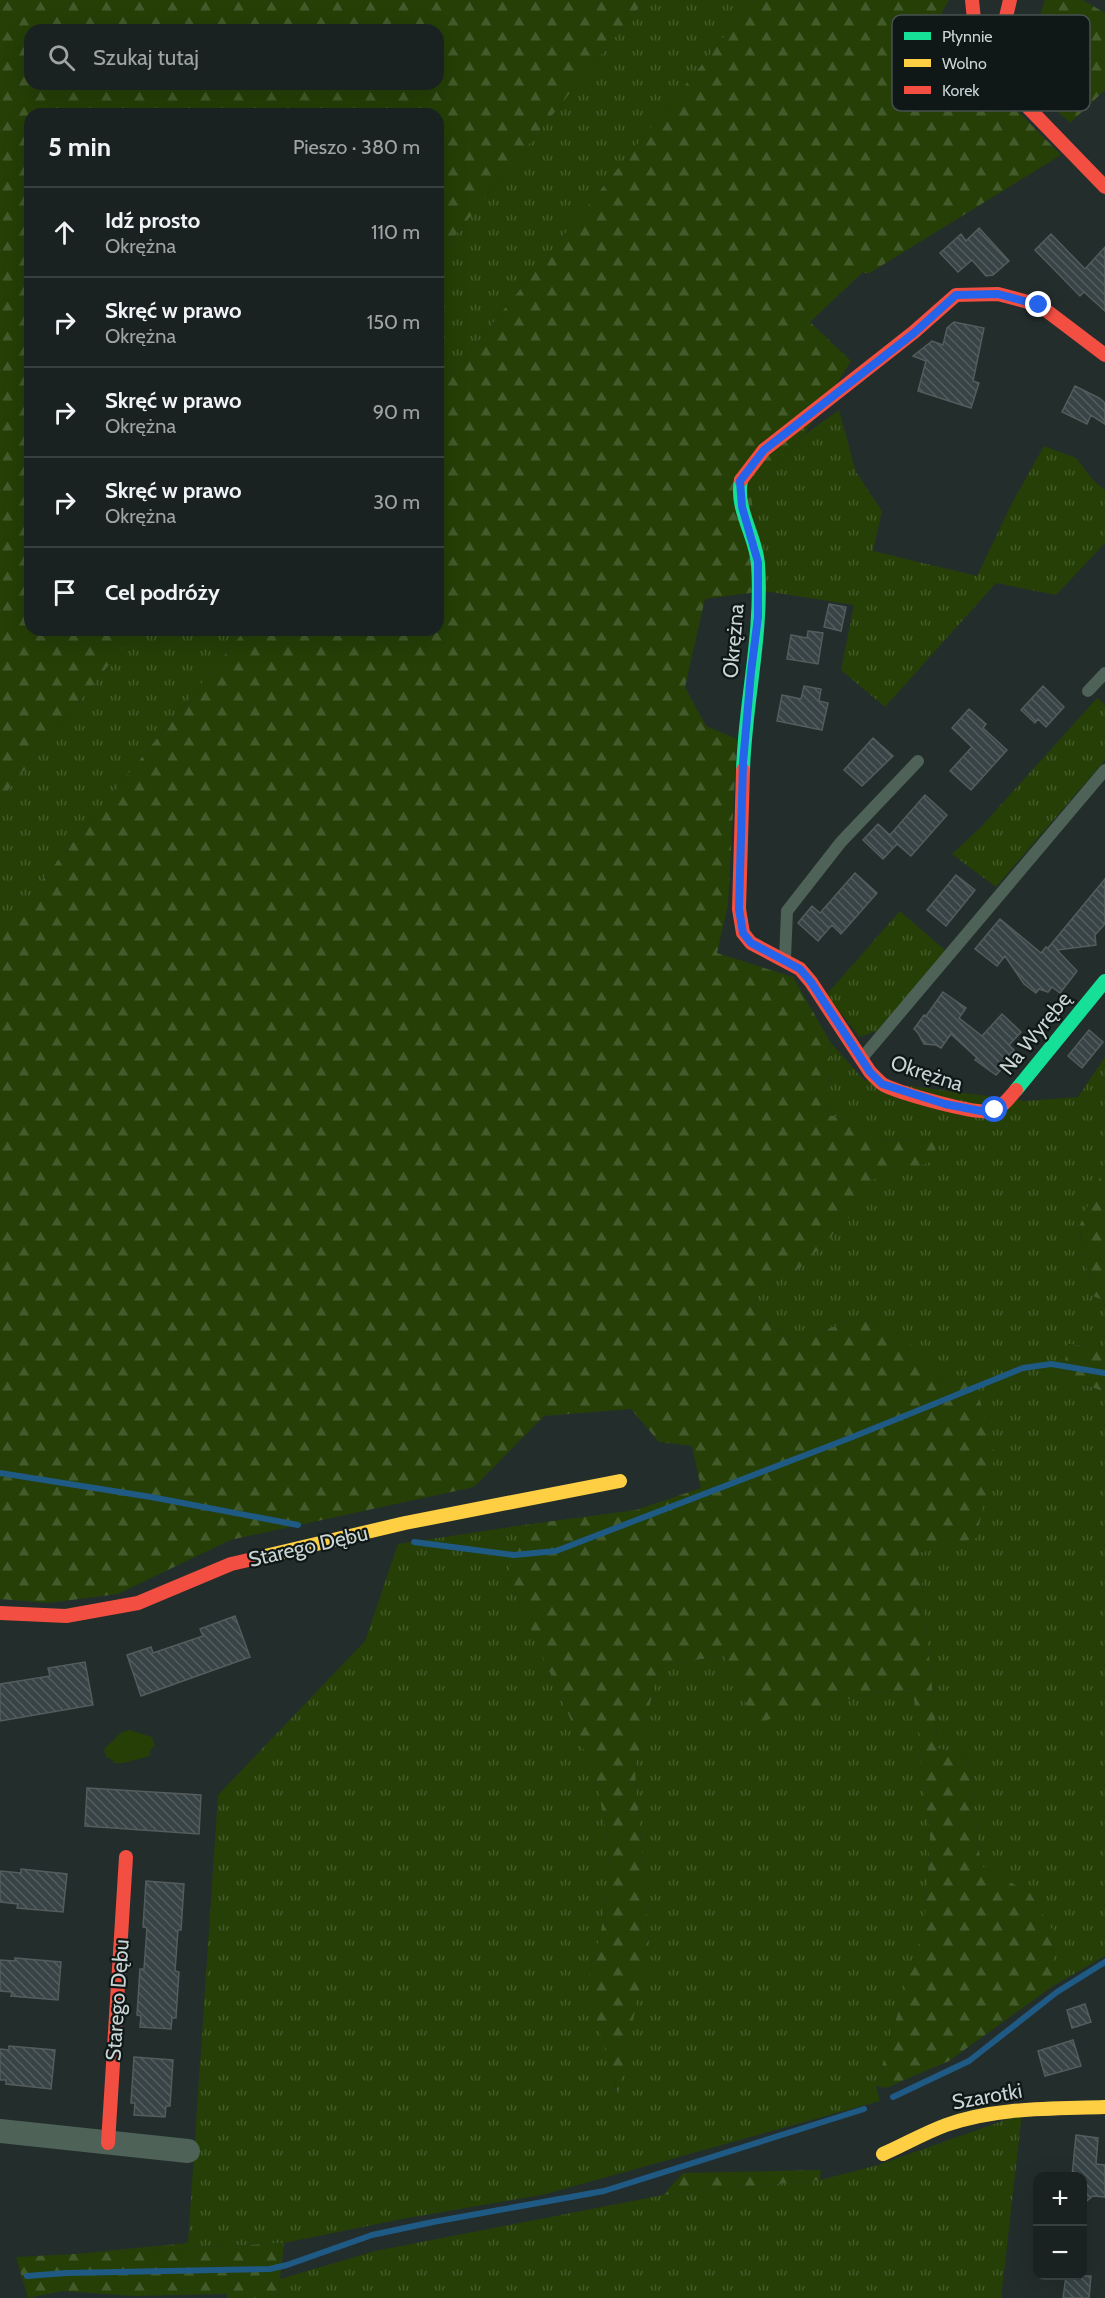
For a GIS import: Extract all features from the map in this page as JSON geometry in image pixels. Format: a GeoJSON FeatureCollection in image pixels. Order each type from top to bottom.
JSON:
{"type":"FeatureCollection","features":[{"type":"Feature","properties":{"kind":"street"},"geometry":{"type":"LineString","coordinates":[[972,0],[974,15]]}},
{"type":"Feature","properties":{"kind":"street"},"geometry":{"type":"LineString","coordinates":[[1005,15],[1011,0]]}},
{"type":"Feature","properties":{"kind":"street"},"geometry":{"type":"LineString","coordinates":[[1031,111],[1105,188]]}},
{"type":"Feature","properties":{"kind":"street","name":"Okrężna"},"geometry":{"type":"LineString","coordinates":[[995,1110],[986,1112],[945,1104],[882,1084],[870,1072],[800,969],[751,943],[743,933],[739,909],[743,763],[758,617],[758,562],[742,507],[740,481],[764,450],[914,333],[956,295],[998,294],[1039,305],[1105,355]]}},
{"type":"Feature","properties":{"kind":"street","name":"Na Wyrębę"},"geometry":{"type":"LineString","coordinates":[[995,1110],[1006,1102],[1105,981]]}},
{"type":"Feature","properties":{"kind":"street","name":"Starego Dębu"},"geometry":{"type":"LineString","coordinates":[[0,1613],[66,1616],[115,1608],[162,1594],[231,1564],[405,1523],[620,1481]]}},
{"type":"Feature","properties":{"kind":"street","name":"Starego Dębu"},"geometry":{"type":"LineString","coordinates":[[108,2143],[126,1857]]}},
{"type":"Feature","properties":{"kind":"street","name":"Szarotki"},"geometry":{"type":"LineString","coordinates":[[884,2154],[946,2125],[985,2116],[1032,2109],[1105,2107]]}},
{"type":"Feature","properties":{"kind":"street"},"geometry":{"type":"LineString","coordinates":[[0,2131],[188,2151]]}},
{"type":"Feature","properties":{"kind":"lane"},"geometry":{"type":"LineString","coordinates":[[1088,691],[1105,673]]}},
{"type":"Feature","properties":{"kind":"lane"},"geometry":{"type":"LineString","coordinates":[[785,961],[787,911],[842,842],[918,760]]}},
{"type":"Feature","properties":{"kind":"lane"},"geometry":{"type":"LineString","coordinates":[[861,1059],[1105,770]]}},
{"type":"Feature","properties":{"kind":"green space"},"geometry":{"type":"Polygon","coordinates":[[[0,0],[645,0],[444,250],[444,108],[24,108],[24,636],[132,636],[0,800],[0,0]]]}},
{"type":"Feature","properties":{"kind":"green space"},"geometry":{"type":"Polygon","coordinates":[[[645,0],[754,0],[444,384],[444,250],[645,0]]]}},
{"type":"Feature","properties":{"kind":"green space"},"geometry":{"type":"Polygon","coordinates":[[[754,0],[949,0],[940,15],[892,15],[892,111],[1018,111],[1061,155],[868,274],[863,272],[810,322],[851,361],[804,435],[751,494],[764,591],[705,599],[685,687],[706,726],[737,739],[728,905],[717,953],[793,977],[831,1043],[826,1115],[859,1119],[875,1141],[936,1138],[935,1161],[868,1181],[868,1198],[800,1268],[757,1292],[756,1313],[794,1342],[859,1317],[902,1334],[943,1384],[974,1379],[995,1455],[976,1538],[919,1553],[938,1748],[968,1759],[981,1866],[1030,1893],[1054,1933],[1053,1986],[949,2061],[886,2088],[876,2086],[925,1923],[930,1836],[913,1690],[872,1693],[755,1723],[724,1656],[659,1665],[635,1769],[649,1942],[618,2094],[595,2014],[589,1973],[600,1936],[610,1882],[606,1830],[595,1775],[507,1575],[530,1524],[636,1510],[701,1488],[692,1446],[659,1442],[631,1409],[544,1416],[474,1487],[230,1540],[118,1594],[48,1603],[0,1599],[0,932],[240,636],[444,636],[444,384],[754,0]]]}},
{"type":"Feature","properties":{"kind":"green space"},"geometry":{"type":"Polygon","coordinates":[[[1045,0],[1083,0],[1105,13],[1105,90],[1090,104],[1090,15],[1040,15],[1045,0]]]}},
{"type":"Feature","properties":{"kind":"green space"},"geometry":{"type":"Polygon","coordinates":[[[1057,111],[1083,111],[1070,123],[1057,111]]]}},
{"type":"Feature","properties":{"kind":"green space"},"geometry":{"type":"Polygon","coordinates":[[[839,410],[856,472],[882,511],[873,551],[977,576],[1012,503],[1044,446],[1076,458],[1093,480],[1105,490],[1105,543],[1056,595],[996,583],[885,707],[841,670],[854,605],[764,591],[751,494],[804,435],[839,410]]]}},
{"type":"Feature","properties":{"kind":"green space"},"geometry":{"type":"Polygon","coordinates":[[[132,636],[240,636],[0,932],[0,800],[132,636]]]}},
{"type":"Feature","properties":{"kind":"green space"},"geometry":{"type":"Polygon","coordinates":[[[1097,698],[1105,704],[1105,760],[996,887],[952,854],[981,827],[1097,698]]]}},
{"type":"Feature","properties":{"kind":"green space"},"geometry":{"type":"Polygon","coordinates":[[[900,911],[946,951],[877,1031],[860,1037],[826,995],[900,911]]]}},
{"type":"Feature","properties":{"kind":"green space"},"geometry":{"type":"Polygon","coordinates":[[[831,1043],[864,1080],[1025,1101],[1078,1097],[1105,1057],[1105,1165],[1079,1228],[1093,1296],[1105,1301],[1105,1349],[1068,1344],[1062,1376],[1105,1392],[1105,1956],[1053,1986],[1054,1933],[1030,1893],[981,1866],[968,1759],[938,1748],[919,1553],[973,1379],[943,1384],[902,1334],[859,1317],[794,1342],[756,1313],[757,1292],[800,1268],[868,1181],[935,1138],[875,1141],[859,1119],[826,1115],[831,1043]]]}},
{"type":"Feature","properties":{"kind":"green space"},"geometry":{"type":"Polygon","coordinates":[[[1105,1165],[1105,1301],[1093,1296],[1079,1227],[1105,1165]]]}},
{"type":"Feature","properties":{"kind":"green space"},"geometry":{"type":"Polygon","coordinates":[[[1068,1344],[1105,1349],[1105,1392],[1062,1376],[1068,1344]]]}},
{"type":"Feature","properties":{"kind":"green space"},"geometry":{"type":"Polygon","coordinates":[[[530,1524],[507,1575],[595,1775],[606,1830],[610,1882],[600,1936],[589,1973],[617,2093],[649,1942],[635,1769],[659,1665],[724,1656],[756,1722],[872,1693],[913,1690],[930,1836],[925,1923],[876,2086],[880,2101],[546,2194],[397,2220],[284,2243],[74,2254],[188,2243],[218,1795],[365,1641],[398,1544],[530,1524]]]}},
{"type":"Feature","properties":{"kind":"green space"},"geometry":{"type":"Polygon","coordinates":[[[130,1730],[152,1737],[155,1745],[150,1751],[150,1756],[124,1763],[113,1763],[113,1760],[106,1757],[104,1749],[122,1732],[130,1730]]]}},
{"type":"Feature","properties":{"kind":"green space"},"geometry":{"type":"Polygon","coordinates":[[[1022,2114],[1001,2298],[278,2298],[280,2279],[375,2251],[663,2195],[820,2180],[878,2165],[1022,2114]]]}},
{"type":"Feature","properties":{"kind":"green space"},"geometry":{"type":"Polygon","coordinates":[[[821,2170],[820,2180],[663,2195],[683,2173],[821,2170]]]}},
{"type":"Feature","properties":{"kind":"green space"},"geometry":{"type":"Polygon","coordinates":[[[284,2243],[278,2298],[227,2298],[227,2294],[133,2296],[63,2291],[28,2298],[16,2257],[284,2243]]]}},
{"type":"Feature","properties":{"kind":"building"},"geometry":{"type":"Polygon","coordinates":[[[979,228],[1009,261],[993,275],[986,276],[972,260],[958,272],[940,253],[961,234],[966,241],[979,228]]]}},
{"type":"Feature","properties":{"kind":"building"},"geometry":{"type":"Polygon","coordinates":[[[1051,234],[1085,269],[1105,247],[1105,311],[1084,292],[1080,296],[1035,250],[1051,234]]]}},
{"type":"Feature","properties":{"kind":"building"},"geometry":{"type":"Polygon","coordinates":[[[954,322],[984,328],[973,381],[979,383],[971,408],[918,391],[926,361],[913,356],[932,341],[943,345],[947,328],[954,322]]]}},
{"type":"Feature","properties":{"kind":"building"},"geometry":{"type":"Polygon","coordinates":[[[1075,386],[1105,403],[1105,424],[1091,415],[1087,424],[1062,412],[1075,386]]]}},
{"type":"Feature","properties":{"kind":"building"},"geometry":{"type":"Polygon","coordinates":[[[829,604],[846,607],[841,631],[824,627],[829,604]]]}},
{"type":"Feature","properties":{"kind":"building"},"geometry":{"type":"Polygon","coordinates":[[[808,631],[823,633],[818,664],[787,659],[791,635],[807,638],[808,631]]]}},
{"type":"Feature","properties":{"kind":"building"},"geometry":{"type":"Polygon","coordinates":[[[804,686],[821,689],[819,701],[828,703],[822,730],[777,721],[782,695],[801,699],[804,686]]]}},
{"type":"Feature","properties":{"kind":"building"},"geometry":{"type":"Polygon","coordinates":[[[1043,686],[1064,707],[1046,727],[1038,719],[1035,723],[1021,710],[1043,686]]]}},
{"type":"Feature","properties":{"kind":"building"},"geometry":{"type":"Polygon","coordinates":[[[969,709],[986,724],[983,728],[1007,750],[971,790],[950,771],[972,747],[952,728],[969,709]]]}},
{"type":"Feature","properties":{"kind":"building"},"geometry":{"type":"Polygon","coordinates":[[[873,738],[893,756],[862,786],[844,770],[873,738]]]}},
{"type":"Feature","properties":{"kind":"building"},"geometry":{"type":"Polygon","coordinates":[[[925,795],[947,815],[911,856],[897,844],[883,859],[863,840],[878,824],[890,835],[925,795]]]}},
{"type":"Feature","properties":{"kind":"building"},"geometry":{"type":"Polygon","coordinates":[[[855,873],[877,893],[841,934],[832,925],[818,941],[798,923],[812,906],[820,913],[855,873]]]}},
{"type":"Feature","properties":{"kind":"building"},"geometry":{"type":"Polygon","coordinates":[[[956,875],[975,890],[946,926],[927,910],[956,875]]]}},
{"type":"Feature","properties":{"kind":"building"},"geometry":{"type":"Polygon","coordinates":[[[1105,879],[1105,924],[1095,935],[1096,945],[1057,950],[1077,971],[1060,993],[1052,987],[1048,992],[1039,989],[1036,993],[1024,984],[1005,956],[997,966],[975,949],[1000,919],[1041,953],[1046,947],[1048,948],[1105,879]]]}},
{"type":"Feature","properties":{"kind":"building"},"geometry":{"type":"Polygon","coordinates":[[[943,992],[966,1008],[959,1018],[982,1036],[1002,1014],[1021,1032],[1009,1045],[1014,1050],[1007,1057],[1010,1060],[996,1075],[975,1060],[977,1058],[951,1034],[941,1048],[924,1044],[914,1029],[943,992]]]}},
{"type":"Feature","properties":{"kind":"building"},"geometry":{"type":"Polygon","coordinates":[[[1089,1030],[1103,1042],[1082,1068],[1068,1056],[1089,1030]]]}},
{"type":"Feature","properties":{"kind":"building"},"geometry":{"type":"Polygon","coordinates":[[[235,1616],[250,1657],[141,1696],[127,1655],[151,1647],[153,1653],[203,1636],[200,1629],[235,1616]]]}},
{"type":"Feature","properties":{"kind":"building"},"geometry":{"type":"Polygon","coordinates":[[[85,1662],[93,1705],[0,1721],[0,1684],[50,1676],[48,1668],[85,1662]]]}},
{"type":"Feature","properties":{"kind":"building"},"geometry":{"type":"Polygon","coordinates":[[[87,1788],[201,1795],[199,1834],[85,1826],[87,1788]]]}},
{"type":"Feature","properties":{"kind":"building"},"geometry":{"type":"Polygon","coordinates":[[[21,1869],[67,1874],[63,1912],[17,1908],[18,1904],[0,1902],[0,1871],[21,1873],[21,1869]]]}},
{"type":"Feature","properties":{"kind":"building"},"geometry":{"type":"Polygon","coordinates":[[[146,1881],[184,1884],[175,1971],[179,1972],[176,2018],[172,2018],[171,2029],[140,2027],[141,2016],[137,2015],[140,1969],[144,1969],[147,1928],[143,1927],[146,1881]]]}},
{"type":"Feature","properties":{"kind":"building"},"geometry":{"type":"Polygon","coordinates":[[[15,1958],[61,1962],[58,2000],[11,1996],[12,1992],[0,1991],[0,1960],[15,1961],[15,1958]]]}},
{"type":"Feature","properties":{"kind":"building"},"geometry":{"type":"Polygon","coordinates":[[[1085,2004],[1091,2022],[1072,2028],[1067,2010],[1085,2004]]]}},
{"type":"Feature","properties":{"kind":"building"},"geometry":{"type":"Polygon","coordinates":[[[1073,2040],[1081,2066],[1045,2076],[1038,2051],[1073,2040]]]}},
{"type":"Feature","properties":{"kind":"building"},"geometry":{"type":"Polygon","coordinates":[[[9,2046],[55,2050],[51,2089],[6,2084],[6,2080],[0,2080],[0,2049],[9,2050],[9,2046]]]}},
{"type":"Feature","properties":{"kind":"building"},"geometry":{"type":"Polygon","coordinates":[[[134,2057],[173,2060],[170,2106],[166,2106],[165,2117],[134,2115],[135,2103],[131,2103],[134,2057]]]}},
{"type":"Feature","properties":{"kind":"building"},"geometry":{"type":"Polygon","coordinates":[[[1076,2135],[1098,2138],[1096,2164],[1105,2165],[1105,2197],[1093,2196],[1087,2201],[1087,2172],[1072,2172],[1076,2135]]]}},
{"type":"Feature","properties":{"kind":"building"},"geometry":{"type":"Polygon","coordinates":[[[1087,2276],[1091,2276],[1089,2298],[1063,2298],[1065,2280],[1087,2280],[1087,2276]]]}},
{"type":"Feature","properties":{"kind":"waterway"},"geometry":{"type":"LineString","coordinates":[[414,1542],[514,1555],[556,1551],[850,1438],[1023,1368],[1051,1364],[1105,1373]]}},
{"type":"Feature","properties":{"kind":"waterway"},"geometry":{"type":"LineString","coordinates":[[0,1473],[151,1497],[298,1525]]}},
{"type":"Feature","properties":{"kind":"waterway"},"geometry":{"type":"LineString","coordinates":[[893,2097],[969,2061],[1057,1992],[1105,1962]]}},
{"type":"Feature","properties":{"kind":"waterway"},"geometry":{"type":"LineString","coordinates":[[27,2276],[66,2273],[270,2269],[372,2235],[604,2191],[864,2109]]}},
{"type":"Feature","properties":{"kind":"traffic: fast"},"geometry":{"type":"LineString","coordinates":[[741,480],[741,501],[754,543],[759,590],[743,770]]}},
{"type":"Feature","properties":{"kind":"traffic: fast"},"geometry":{"type":"LineString","coordinates":[[1016,1090],[1105,981]]}},
{"type":"Feature","properties":{"kind":"traffic: slow"},"geometry":{"type":"LineString","coordinates":[[253,1559],[405,1523],[620,1481]]}},
{"type":"Feature","properties":{"kind":"traffic: slow"},"geometry":{"type":"LineString","coordinates":[[883,2154],[946,2125],[965,2119],[1024,2110],[1105,2107]]}},
{"type":"Feature","properties":{"kind":"traffic: jam"},"geometry":{"type":"LineString","coordinates":[[972,0],[974,15]]}},
{"type":"Feature","properties":{"kind":"traffic: jam"},"geometry":{"type":"LineString","coordinates":[[1006,15],[1010,0]]}},
{"type":"Feature","properties":{"kind":"traffic: jam"},"geometry":{"type":"LineString","coordinates":[[1032,111],[1105,187]]}},
{"type":"Feature","properties":{"kind":"traffic: jam"},"geometry":{"type":"LineString","coordinates":[[741,480],[764,450],[914,332],[956,295],[998,294],[1039,305],[1105,355]]}},
{"type":"Feature","properties":{"kind":"traffic: jam"},"geometry":{"type":"LineString","coordinates":[[743,770],[739,909],[743,933],[751,943],[800,969],[870,1072],[884,1085],[938,1103],[983,1111],[999,1108],[1016,1090]]}},
{"type":"Feature","properties":{"kind":"traffic: jam"},"geometry":{"type":"LineString","coordinates":[[0,1613],[66,1616],[138,1603],[231,1564],[253,1559]]}},
{"type":"Feature","properties":{"kind":"traffic: jam"},"geometry":{"type":"LineString","coordinates":[[108,2143],[126,1857]]}},
{"type":"Feature","properties":{"kind":"route"},"geometry":{"type":"LineString","coordinates":[[995,1110],[986,1112],[945,1104],[882,1084],[870,1072],[800,969],[751,943],[743,933],[739,909],[743,763],[758,617],[758,562],[742,507],[740,481],[764,450],[914,333],[956,295],[998,294],[1039,305]]}}]}
